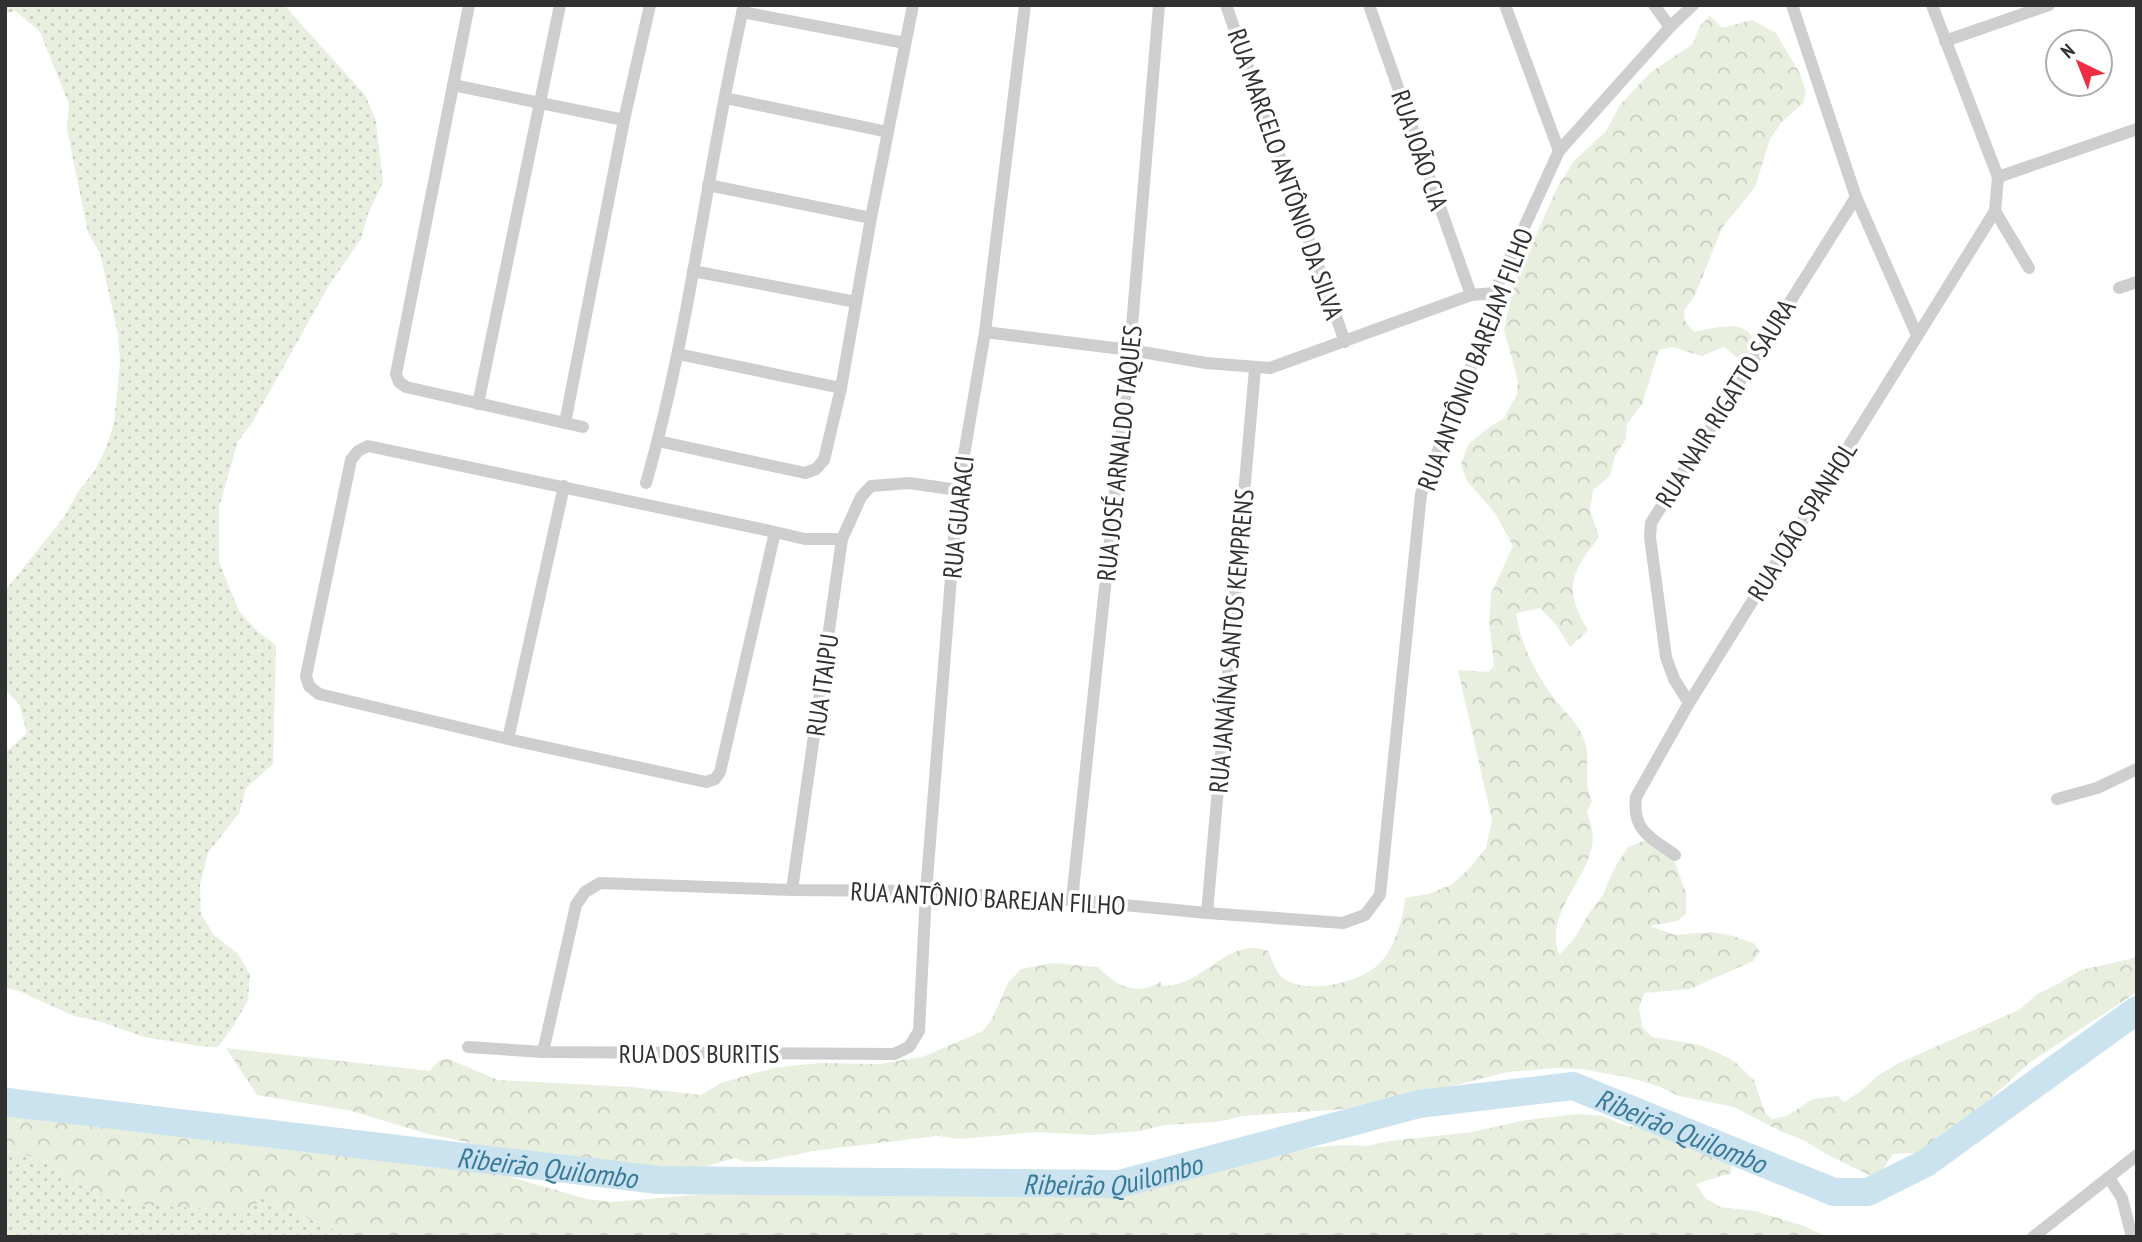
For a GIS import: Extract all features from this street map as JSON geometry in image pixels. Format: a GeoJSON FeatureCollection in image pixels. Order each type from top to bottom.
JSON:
{"type":"FeatureCollection","features":[{"type":"Feature","properties":{"kind":"street"},"geometry":{"type":"LineString","coordinates":[[469,5],[396,374],[399,382],[406,387],[583,426]]}},
{"type":"Feature","properties":{"kind":"street"},"geometry":{"type":"LineString","coordinates":[[478,404],[560,5]]}},
{"type":"Feature","properties":{"kind":"street"},"geometry":{"type":"LineString","coordinates":[[565,423],[624,120],[650,5]]}},
{"type":"Feature","properties":{"kind":"street"},"geometry":{"type":"LineString","coordinates":[[658,441],[805,473],[816,469],[824,460],[841,388],[871,218],[914,5]]}},
{"type":"Feature","properties":{"kind":"street","name":"RUA GUARACI"},"geometry":{"type":"LineString","coordinates":[[919,1031],[926,892],[958,490],[985,332],[1025,5]]}},
{"type":"Feature","properties":{"kind":"street","name":"RUA JOSÉ ARNALDO TAQUES"},"geometry":{"type":"LineString","coordinates":[[1072,900],[1130,350],[1159,5]]}},
{"type":"Feature","properties":{"kind":"street","name":"RUA MARCELO ANTÔNIO DA SILVA"},"geometry":{"type":"LineString","coordinates":[[1226,5],[1345,342]]}},
{"type":"Feature","properties":{"kind":"street","name":"RUA JOÃO CIA"},"geometry":{"type":"LineString","coordinates":[[1369,5],[1471,295]]}},
{"type":"Feature","properties":{"kind":"street"},"geometry":{"type":"LineString","coordinates":[[1505,5],[1559,151]]}},
{"type":"Feature","properties":{"kind":"street"},"geometry":{"type":"LineString","coordinates":[[1654,5],[1670,27]]}},
{"type":"Feature","properties":{"kind":"street","name":"RUA ANTÔNIO BAREJAM FILHO"},"geometry":{"type":"LineString","coordinates":[[1380,895],[1421,494],[1480,344],[1494,293],[1559,151],[1693,5]]}},
{"type":"Feature","properties":{"kind":"street"},"geometry":{"type":"LineString","coordinates":[[1792,5],[1856,197],[1917,335]]}},
{"type":"Feature","properties":{"kind":"street"},"geometry":{"type":"LineString","coordinates":[[1932,5],[1998,177],[2137,130]]}},
{"type":"Feature","properties":{"kind":"street"},"geometry":{"type":"LineString","coordinates":[[1945,41],[2049,5]]}},
{"type":"Feature","properties":{"kind":"street"},"geometry":{"type":"LineString","coordinates":[[646,483],[678,354],[743,9],[905,43]]}},
{"type":"Feature","properties":{"kind":"street"},"geometry":{"type":"LineString","coordinates":[[453,85],[624,120]]}},
{"type":"Feature","properties":{"kind":"street"},"geometry":{"type":"LineString","coordinates":[[725,98],[888,132]]}},
{"type":"Feature","properties":{"kind":"street","name":"RUA JOÃO SPANHOL"},"geometry":{"type":"LineString","coordinates":[[1675,855],[1641,830],[1634,813],[1636,797],[1689,703],[1995,211],[1998,177]]}},
{"type":"Feature","properties":{"kind":"street"},"geometry":{"type":"LineString","coordinates":[[708,185],[871,218]]}},
{"type":"Feature","properties":{"kind":"street","name":"RUA NAIR RIGATTO SAURA"},"geometry":{"type":"LineString","coordinates":[[1689,703],[1674,679],[1666,657],[1650,537],[1651,523],[1856,197]]}},
{"type":"Feature","properties":{"kind":"street"},"geometry":{"type":"LineString","coordinates":[[1995,211],[2029,268]]}},
{"type":"Feature","properties":{"kind":"street"},"geometry":{"type":"LineString","coordinates":[[693,271],[856,302]]}},
{"type":"Feature","properties":{"kind":"street"},"geometry":{"type":"LineString","coordinates":[[2119,288],[2137,282]]}},
{"type":"Feature","properties":{"kind":"street"},"geometry":{"type":"LineString","coordinates":[[985,332],[1130,350],[1206,363],[1255,369],[1270,368],[1471,295],[1494,293]]}},
{"type":"Feature","properties":{"kind":"street"},"geometry":{"type":"LineString","coordinates":[[678,354],[841,388]]}},
{"type":"Feature","properties":{"kind":"street","name":"RUA JANAÍNA SANTOS KEMPRENS"},"geometry":{"type":"LineString","coordinates":[[1207,913],[1255,369]]}},
{"type":"Feature","properties":{"kind":"street"},"geometry":{"type":"LineString","coordinates":[[775,532],[719,772],[715,779],[706,782],[319,694],[309,686],[306,676],[351,460],[358,451],[368,446],[564,486],[775,532],[805,539],[842,539]]}},
{"type":"Feature","properties":{"kind":"street","name":"RUA ITAIPU"},"geometry":{"type":"LineString","coordinates":[[792,890],[842,539],[861,497],[871,486],[909,483],[958,490]]}},
{"type":"Feature","properties":{"kind":"street"},"geometry":{"type":"LineString","coordinates":[[508,739],[564,486]]}},
{"type":"Feature","properties":{"kind":"street"},"geometry":{"type":"LineString","coordinates":[[2057,799],[2097,788],[2137,769]]}},
{"type":"Feature","properties":{"kind":"street","name":"RUA ANTÔNIO BAREJAN FILHO"},"geometry":{"type":"LineString","coordinates":[[542,1052],[576,905],[585,892],[600,883],[926,892],[1072,900],[1343,923],[1365,915],[1380,895]]}},
{"type":"Feature","properties":{"kind":"street","name":"RUA DOS BURITIS"},"geometry":{"type":"LineString","coordinates":[[468,1047],[542,1052],[894,1054],[909,1047],[919,1031]]}},
{"type":"Feature","properties":{"kind":"street"},"geometry":{"type":"LineString","coordinates":[[2033,1237],[2137,1155]]}},
{"type":"Feature","properties":{"kind":"street"},"geometry":{"type":"LineString","coordinates":[[2109,1178],[2122,1198],[2132,1237]]}},
{"type":"Feature","properties":{"kind":"green space"},"geometry":{"type":"Polygon","coordinates":[[[5,5],[284,5],[365,95],[376,121],[383,182],[368,214],[361,239],[329,285],[252,423],[238,441],[219,507],[219,562],[239,611],[257,631],[276,645],[273,764],[246,788],[239,813],[208,853],[200,885],[201,914],[213,934],[238,954],[250,974],[248,1000],[218,1047],[145,1037],[74,1016],[19,991],[5,988],[5,753],[27,733],[19,704],[5,689],[5,591],[64,517],[95,470],[114,423],[120,363],[118,334],[100,253],[88,233],[67,129],[69,104],[40,32],[16,11],[5,13],[5,5]]]}},
{"type":"Feature","properties":{"kind":"green space"},"geometry":{"type":"Polygon","coordinates":[[[1710,16],[1722,28],[1752,20],[1776,33],[1799,72],[1806,91],[1803,103],[1781,123],[1770,139],[1755,187],[1722,228],[1695,295],[1684,311],[1685,321],[1694,332],[1725,327],[1743,329],[1750,334],[1754,342],[1755,355],[1745,364],[1724,347],[1702,356],[1672,347],[1659,350],[1642,404],[1627,424],[1626,439],[1615,456],[1610,476],[1593,490],[1590,510],[1599,537],[1577,571],[1573,592],[1580,616],[1588,630],[1570,647],[1556,625],[1540,608],[1516,613],[1526,649],[1536,671],[1549,692],[1580,730],[1587,749],[1588,786],[1592,801],[1587,811],[1593,838],[1585,868],[1557,924],[1559,955],[1574,939],[1603,895],[1614,869],[1628,847],[1651,838],[1670,849],[1686,893],[1686,914],[1677,921],[1650,926],[1675,935],[1711,932],[1733,936],[1755,944],[1760,952],[1753,961],[1690,989],[1644,993],[1639,1007],[1642,1027],[1652,1037],[1700,1045],[1733,1060],[1754,1080],[1765,1113],[1772,1119],[1787,1116],[1813,1099],[1838,1096],[1844,1102],[1877,1076],[1899,1063],[2019,1010],[2037,994],[2081,970],[2137,955],[2137,992],[2029,1063],[1933,1152],[1893,1154],[1880,1174],[1869,1175],[1734,1107],[1679,1096],[1631,1078],[1582,1069],[1557,1068],[1507,1072],[1418,1095],[1345,1109],[1242,1116],[1218,1122],[1164,1125],[1141,1131],[1091,1135],[1036,1132],[961,1139],[937,1136],[813,1151],[765,1161],[745,1162],[735,1158],[671,1176],[608,1177],[496,1156],[475,1144],[424,1133],[352,1111],[257,1095],[226,1048],[430,1071],[440,1061],[449,1059],[498,1080],[631,1087],[701,1095],[721,1083],[773,1068],[820,1063],[881,1064],[925,1056],[983,1031],[992,1019],[1008,983],[1021,969],[1053,963],[1098,967],[1119,984],[1135,989],[1143,989],[1160,982],[1162,986],[1177,984],[1228,955],[1254,948],[1268,951],[1276,970],[1284,979],[1294,984],[1334,984],[1371,970],[1385,957],[1394,941],[1405,898],[1428,894],[1451,885],[1469,869],[1486,848],[1492,820],[1458,670],[1488,672],[1494,666],[1489,622],[1491,594],[1513,546],[1495,513],[1467,481],[1461,464],[1468,445],[1504,418],[1517,394],[1518,381],[1504,329],[1514,284],[1558,186],[1574,161],[1606,131],[1620,105],[1651,72],[1693,44],[1699,27],[1710,16]]]}},
{"type":"Feature","properties":{"kind":"green space"},"geometry":{"type":"Polygon","coordinates":[[[5,1087],[128,1108],[268,1124],[305,1135],[510,1177],[587,1199],[613,1202],[728,1192],[752,1184],[776,1187],[828,1186],[888,1180],[987,1176],[1035,1181],[1157,1181],[1261,1156],[1311,1148],[1367,1146],[1578,1114],[1603,1116],[1624,1125],[1735,1147],[1730,1149],[1731,1173],[1696,1184],[1705,1198],[1720,1207],[1755,1211],[1804,1226],[1827,1237],[352,1237],[283,1208],[266,1196],[253,1208],[240,1211],[147,1205],[92,1192],[43,1161],[5,1151],[5,1087]]]}},
{"type":"Feature","properties":{"kind":"green space"},"geometry":{"type":"Polygon","coordinates":[[[5,1151],[43,1161],[92,1192],[266,1196],[283,1208],[352,1237],[5,1237],[5,1151]]]}},
{"type":"Feature","properties":{"kind":"waterway","name":"Ribeirão Quilombo"},"geometry":{"type":"LineString","coordinates":[[5,1102],[658,1180],[1119,1184],[1419,1104],[1573,1086],[1834,1192],[1868,1192],[1926,1163],[2137,1010]]}}]}
